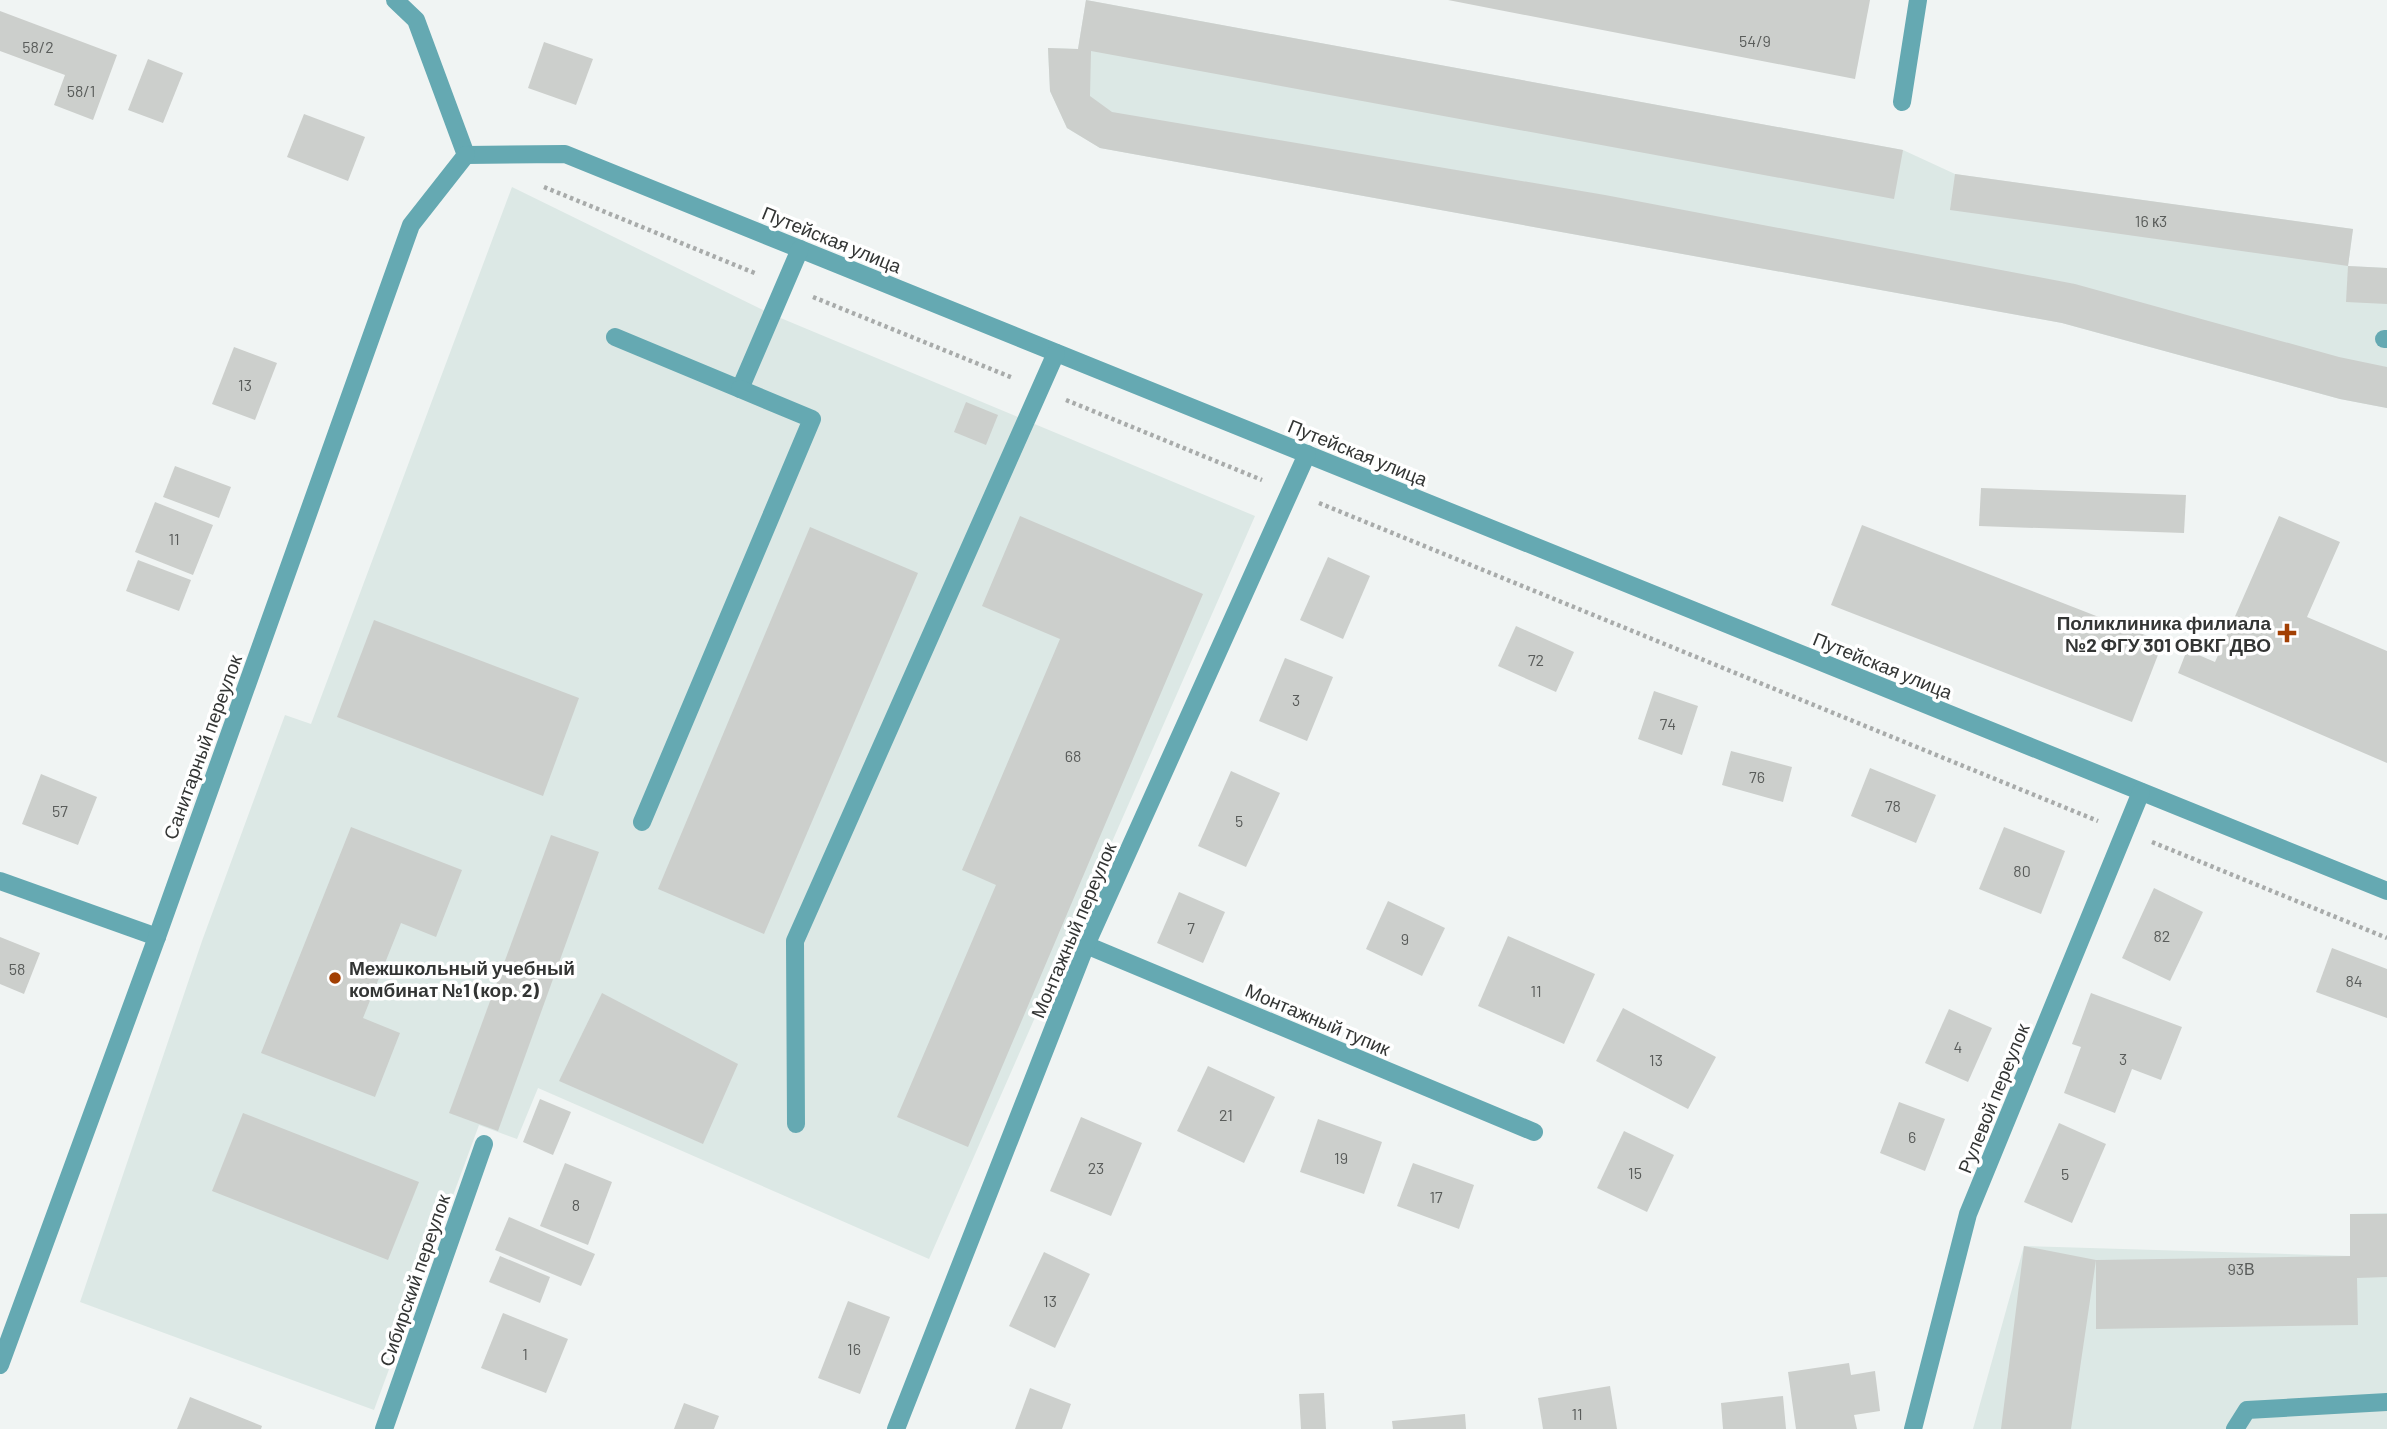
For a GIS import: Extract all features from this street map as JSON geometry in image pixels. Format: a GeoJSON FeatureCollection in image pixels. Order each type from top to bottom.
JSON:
{"type":"FeatureCollection","features":[{"type":"Feature","properties":{"kind":"street"},"geometry":{"type":"LineString","coordinates":[[395,0],[416,20]]}},
{"type":"Feature","properties":{"kind":"street"},"geometry":{"type":"LineString","coordinates":[[415,0],[416,20],[466,155]]}},
{"type":"Feature","properties":{"kind":"street"},"geometry":{"type":"LineString","coordinates":[[1902,102],[1918,0]]}},
{"type":"Feature","properties":{"kind":"street","name":"Путейская улица"},"geometry":{"type":"LineString","coordinates":[[466,155],[565,154],[2387,891]]}},
{"type":"Feature","properties":{"kind":"street","name":"Санитарный переулок"},"geometry":{"type":"LineString","coordinates":[[0,1365],[157,937],[411,225],[466,155]]}},
{"type":"Feature","properties":{"kind":"street"},"geometry":{"type":"LineString","coordinates":[[740,389],[800,249]]}},
{"type":"Feature","properties":{"kind":"street"},"geometry":{"type":"LineString","coordinates":[[615,337],[812,419],[642,822]]}},
{"type":"Feature","properties":{"kind":"street"},"geometry":{"type":"LineString","coordinates":[[796,1124],[795,941],[1056,353]]}},
{"type":"Feature","properties":{"kind":"street","name":"Монтажный переулок"},"geometry":{"type":"LineString","coordinates":[[896,1429],[1086,945],[1307,454]]}},
{"type":"Feature","properties":{"kind":"street","name":"Рулевой переулок"},"geometry":{"type":"LineString","coordinates":[[1913,1429],[1968,1214],[2141,792]]}},
{"type":"Feature","properties":{"kind":"street"},"geometry":{"type":"LineString","coordinates":[[0,881],[157,937]]}},
{"type":"Feature","properties":{"kind":"street","name":"Монтажный тупик"},"geometry":{"type":"LineString","coordinates":[[1086,945],[1534,1132]]}},
{"type":"Feature","properties":{"kind":"street","name":"Сибирский переулок"},"geometry":{"type":"LineString","coordinates":[[384,1429],[484,1144]]}},
{"type":"Feature","properties":{"kind":"street"},"geometry":{"type":"LineString","coordinates":[[2235,1429],[2247,1410],[2387,1402]]}},
{"type":"Feature","properties":{"kind":"path"},"geometry":{"type":"LineString","coordinates":[[542,186],[2387,938]]}},
{"type":"Feature","properties":{"kind":"shaded area"},"geometry":{"type":"Polygon","coordinates":[[[1086,0],[1903,150],[1955,174],[2353,229],[2348,266],[2387,268],[2387,408],[2340,399],[2062,323],[1100,148],[1067,128],[1050,91],[1048,48],[1078,49],[1086,0]]]}},
{"type":"Feature","properties":{"kind":"shaded area"},"geometry":{"type":"Polygon","coordinates":[[[512,187],[771,314],[1255,516],[929,1259],[538,1088],[517,1139],[479,1125],[374,1410],[80,1302],[202,941],[285,715],[311,724],[512,187]]]}},
{"type":"Feature","properties":{"kind":"shaded area"},"geometry":{"type":"Polygon","coordinates":[[[2387,1213],[2387,1429],[1973,1429],[2024,1246],[2350,1256],[2350,1214],[2387,1213]]]}},
{"type":"Feature","properties":{"kind":"building"},"geometry":{"type":"Polygon","coordinates":[[[1086,0],[1903,150],[1894,199],[1091,51],[1090,96],[1112,112],[1605,195],[2075,284],[2339,357],[2387,367],[2387,408],[2340,399],[2062,323],[1100,148],[1067,128],[1050,91],[1048,48],[1078,49],[1086,0]]]}},
{"type":"Feature","properties":{"kind":"building"},"geometry":{"type":"Polygon","coordinates":[[[1448,0],[1870,0],[1855,79],[1448,0]]]}},
{"type":"Feature","properties":{"kind":"building"},"geometry":{"type":"Polygon","coordinates":[[[0,11],[117,55],[93,120],[54,105],[65,75],[0,51],[0,11]]]}},
{"type":"Feature","properties":{"kind":"building"},"geometry":{"type":"Polygon","coordinates":[[[544,42],[593,59],[576,105],[528,88],[544,42]]]}},
{"type":"Feature","properties":{"kind":"building"},"geometry":{"type":"Polygon","coordinates":[[[148,59],[183,73],[163,123],[128,110],[148,59]]]}},
{"type":"Feature","properties":{"kind":"building"},"geometry":{"type":"Polygon","coordinates":[[[304,114],[365,137],[348,181],[287,157],[304,114]]]}},
{"type":"Feature","properties":{"kind":"building"},"geometry":{"type":"Polygon","coordinates":[[[1955,174],[2353,229],[2348,266],[1950,210],[1955,174]]]}},
{"type":"Feature","properties":{"kind":"building"},"geometry":{"type":"Polygon","coordinates":[[[2348,266],[2387,268],[2387,304],[2346,302],[2348,266]]]}},
{"type":"Feature","properties":{"kind":"building"},"geometry":{"type":"Polygon","coordinates":[[[234,347],[277,363],[255,420],[212,404],[234,347]]]}},
{"type":"Feature","properties":{"kind":"building"},"geometry":{"type":"Polygon","coordinates":[[[966,402],[998,415],[986,445],[954,432],[966,402]]]}},
{"type":"Feature","properties":{"kind":"building"},"geometry":{"type":"Polygon","coordinates":[[[175,466],[231,487],[219,518],[163,497],[175,466]]]}},
{"type":"Feature","properties":{"kind":"building"},"geometry":{"type":"Polygon","coordinates":[[[1981,488],[2186,495],[2184,533],[1979,526],[1981,488]]]}},
{"type":"Feature","properties":{"kind":"building"},"geometry":{"type":"Polygon","coordinates":[[[155,502],[213,525],[193,575],[135,552],[155,502]]]}},
{"type":"Feature","properties":{"kind":"building"},"geometry":{"type":"Polygon","coordinates":[[[1020,516],[1203,594],[968,1147],[897,1117],[996,885],[962,870],[1060,639],[982,606],[1020,516]]]}},
{"type":"Feature","properties":{"kind":"building","name":"Поликлиника филиала №2 ФГУ 301 ОВКГ ДВО"},"geometry":{"type":"Polygon","coordinates":[[[2279,516],[2340,542],[2307,617],[2387,651],[2387,763],[2178,673],[2187,650],[2215,662],[2279,516]]]}},
{"type":"Feature","properties":{"kind":"building"},"geometry":{"type":"Polygon","coordinates":[[[1862,525],[2163,642],[2132,722],[1831,605],[1862,525]]]}},
{"type":"Feature","properties":{"kind":"building"},"geometry":{"type":"Polygon","coordinates":[[[810,527],[918,573],[764,934],[658,889],[810,527]]]}},
{"type":"Feature","properties":{"kind":"building"},"geometry":{"type":"Polygon","coordinates":[[[1328,557],[1370,576],[1343,639],[1300,620],[1328,557]]]}},
{"type":"Feature","properties":{"kind":"building"},"geometry":{"type":"Polygon","coordinates":[[[138,560],[191,580],[179,611],[126,591],[138,560]]]}},
{"type":"Feature","properties":{"kind":"building"},"geometry":{"type":"Polygon","coordinates":[[[374,620],[579,698],[543,796],[337,717],[374,620]]]}},
{"type":"Feature","properties":{"kind":"building"},"geometry":{"type":"Polygon","coordinates":[[[1516,626],[1574,652],[1556,692],[1498,666],[1516,626]]]}},
{"type":"Feature","properties":{"kind":"building"},"geometry":{"type":"Polygon","coordinates":[[[1285,658],[1333,677],[1307,741],[1259,721],[1285,658]]]}},
{"type":"Feature","properties":{"kind":"building"},"geometry":{"type":"Polygon","coordinates":[[[1654,691],[1698,706],[1682,755],[1638,739],[1654,691]]]}},
{"type":"Feature","properties":{"kind":"building"},"geometry":{"type":"Polygon","coordinates":[[[1731,751],[1792,767],[1783,802],[1722,785],[1731,751]]]}},
{"type":"Feature","properties":{"kind":"building"},"geometry":{"type":"Polygon","coordinates":[[[1870,768],[1936,795],[1916,843],[1851,816],[1870,768]]]}},
{"type":"Feature","properties":{"kind":"building"},"geometry":{"type":"Polygon","coordinates":[[[1231,771],[1280,793],[1246,867],[1198,846],[1231,771]]]}},
{"type":"Feature","properties":{"kind":"building"},"geometry":{"type":"Polygon","coordinates":[[[41,774],[97,797],[78,845],[22,824],[41,774]]]}},
{"type":"Feature","properties":{"kind":"building","name":"Межшкольный учебный комбинат №1 (кор. 2)"},"geometry":{"type":"Polygon","coordinates":[[[351,827],[462,870],[436,937],[401,923],[363,1018],[400,1033],[375,1097],[261,1053],[351,827]]]}},
{"type":"Feature","properties":{"kind":"building"},"geometry":{"type":"Polygon","coordinates":[[[2004,827],[2065,851],[2041,914],[1979,889],[2004,827]]]}},
{"type":"Feature","properties":{"kind":"building"},"geometry":{"type":"Polygon","coordinates":[[[551,835],[599,852],[498,1131],[449,1113],[551,835]]]}},
{"type":"Feature","properties":{"kind":"building"},"geometry":{"type":"Polygon","coordinates":[[[2154,888],[2203,912],[2170,981],[2122,958],[2154,888]]]}},
{"type":"Feature","properties":{"kind":"building"},"geometry":{"type":"Polygon","coordinates":[[[1179,892],[1225,912],[1203,963],[1157,943],[1179,892]]]}},
{"type":"Feature","properties":{"kind":"building"},"geometry":{"type":"Polygon","coordinates":[[[1388,901],[1445,928],[1422,976],[1366,949],[1388,901]]]}},
{"type":"Feature","properties":{"kind":"building"},"geometry":{"type":"Polygon","coordinates":[[[1508,936],[1595,974],[1564,1044],[1478,1006],[1508,936]]]}},
{"type":"Feature","properties":{"kind":"building"},"geometry":{"type":"Polygon","coordinates":[[[0,937],[40,953],[24,994],[0,984],[0,937]]]}},
{"type":"Feature","properties":{"kind":"building"},"geometry":{"type":"Polygon","coordinates":[[[2332,948],[2387,969],[2387,1018],[2316,992],[2332,948]]]}},
{"type":"Feature","properties":{"kind":"building"},"geometry":{"type":"Polygon","coordinates":[[[602,993],[738,1064],[703,1144],[559,1081],[602,993]]]}},
{"type":"Feature","properties":{"kind":"building"},"geometry":{"type":"Polygon","coordinates":[[[2091,993],[2182,1027],[2161,1080],[2132,1069],[2115,1113],[2064,1093],[2081,1047],[2072,1044],[2091,993]]]}},
{"type":"Feature","properties":{"kind":"building"},"geometry":{"type":"Polygon","coordinates":[[[1623,1008],[1716,1057],[1688,1109],[1596,1061],[1623,1008]]]}},
{"type":"Feature","properties":{"kind":"building"},"geometry":{"type":"Polygon","coordinates":[[[1949,1009],[1992,1028],[1968,1082],[1925,1063],[1949,1009]]]}},
{"type":"Feature","properties":{"kind":"building"},"geometry":{"type":"Polygon","coordinates":[[[1208,1066],[1275,1097],[1244,1163],[1177,1131],[1208,1066]]]}},
{"type":"Feature","properties":{"kind":"building"},"geometry":{"type":"Polygon","coordinates":[[[540,1099],[571,1112],[553,1155],[523,1142],[540,1099]]]}},
{"type":"Feature","properties":{"kind":"building"},"geometry":{"type":"Polygon","coordinates":[[[1899,1102],[1945,1119],[1925,1171],[1880,1153],[1899,1102]]]}},
{"type":"Feature","properties":{"kind":"building"},"geometry":{"type":"Polygon","coordinates":[[[243,1113],[419,1182],[388,1260],[212,1191],[243,1113]]]}},
{"type":"Feature","properties":{"kind":"building"},"geometry":{"type":"Polygon","coordinates":[[[1081,1117],[1142,1143],[1111,1216],[1050,1191],[1081,1117]]]}},
{"type":"Feature","properties":{"kind":"building"},"geometry":{"type":"Polygon","coordinates":[[[1318,1119],[1382,1142],[1364,1194],[1300,1172],[1318,1119]]]}},
{"type":"Feature","properties":{"kind":"building"},"geometry":{"type":"Polygon","coordinates":[[[2059,1123],[2106,1144],[2072,1223],[2024,1202],[2059,1123]]]}},
{"type":"Feature","properties":{"kind":"building"},"geometry":{"type":"Polygon","coordinates":[[[1624,1131],[1674,1155],[1647,1212],[1597,1188],[1624,1131]]]}},
{"type":"Feature","properties":{"kind":"building"},"geometry":{"type":"Polygon","coordinates":[[[565,1163],[612,1182],[588,1245],[540,1226],[565,1163]]]}},
{"type":"Feature","properties":{"kind":"building"},"geometry":{"type":"Polygon","coordinates":[[[1413,1163],[1474,1185],[1459,1229],[1397,1206],[1413,1163]]]}},
{"type":"Feature","properties":{"kind":"building"},"geometry":{"type":"Polygon","coordinates":[[[2350,1214],[2387,1214],[2387,1277],[2357,1278],[2358,1325],[2096,1329],[2096,1260],[2350,1256],[2350,1214]]]}},
{"type":"Feature","properties":{"kind":"building"},"geometry":{"type":"Polygon","coordinates":[[[509,1217],[595,1254],[581,1286],[495,1250],[509,1217]]]}},
{"type":"Feature","properties":{"kind":"building"},"geometry":{"type":"Polygon","coordinates":[[[2024,1246],[2096,1260],[2071,1429],[2001,1429],[2024,1246]]]}},
{"type":"Feature","properties":{"kind":"building"},"geometry":{"type":"Polygon","coordinates":[[[1044,1252],[1090,1274],[1055,1348],[1009,1326],[1044,1252]]]}},
{"type":"Feature","properties":{"kind":"building"},"geometry":{"type":"Polygon","coordinates":[[[500,1256],[550,1277],[540,1303],[489,1282],[500,1256]]]}},
{"type":"Feature","properties":{"kind":"building"},"geometry":{"type":"Polygon","coordinates":[[[848,1301],[890,1317],[860,1394],[818,1378],[848,1301]]]}},
{"type":"Feature","properties":{"kind":"building"},"geometry":{"type":"Polygon","coordinates":[[[503,1313],[568,1339],[546,1393],[481,1368],[503,1313]]]}},
{"type":"Feature","properties":{"kind":"building"},"geometry":{"type":"Polygon","coordinates":[[[1849,1363],[1851,1375],[1875,1371],[1880,1411],[1854,1415],[1857,1429],[1796,1429],[1788,1372],[1849,1363]]]}},
{"type":"Feature","properties":{"kind":"building"},"geometry":{"type":"Polygon","coordinates":[[[1610,1386],[1617,1429],[1543,1429],[1538,1398],[1610,1386]]]}},
{"type":"Feature","properties":{"kind":"building"},"geometry":{"type":"Polygon","coordinates":[[[1030,1388],[1071,1404],[1062,1429],[1015,1429],[1030,1388]]]}},
{"type":"Feature","properties":{"kind":"building"},"geometry":{"type":"Polygon","coordinates":[[[1324,1393],[1326,1429],[1301,1429],[1299,1394],[1324,1393]]]}},
{"type":"Feature","properties":{"kind":"building"},"geometry":{"type":"Polygon","coordinates":[[[1783,1396],[1786,1429],[1723,1429],[1721,1403],[1783,1396]]]}},
{"type":"Feature","properties":{"kind":"building"},"geometry":{"type":"Polygon","coordinates":[[[190,1397],[262,1426],[261,1429],[177,1429],[190,1397]]]}},
{"type":"Feature","properties":{"kind":"building"},"geometry":{"type":"Polygon","coordinates":[[[684,1403],[719,1416],[714,1429],[674,1429],[684,1403]]]}},
{"type":"Feature","properties":{"kind":"building"},"geometry":{"type":"Polygon","coordinates":[[[1465,1414],[1466,1429],[1393,1429],[1392,1421],[1465,1414]]]}},
{"type":"Feature","properties":{"kind":"place","name":"Поликлиника филиала №2 ФГУ 301 ОВКГ ДВО"},"geometry":{"type":"Point","coordinates":[2287,633]}},
{"type":"Feature","properties":{"kind":"place","name":"Межшкольный учебный комбинат №1 (кор. 2)"},"geometry":{"type":"Point","coordinates":[335,978]}}]}
